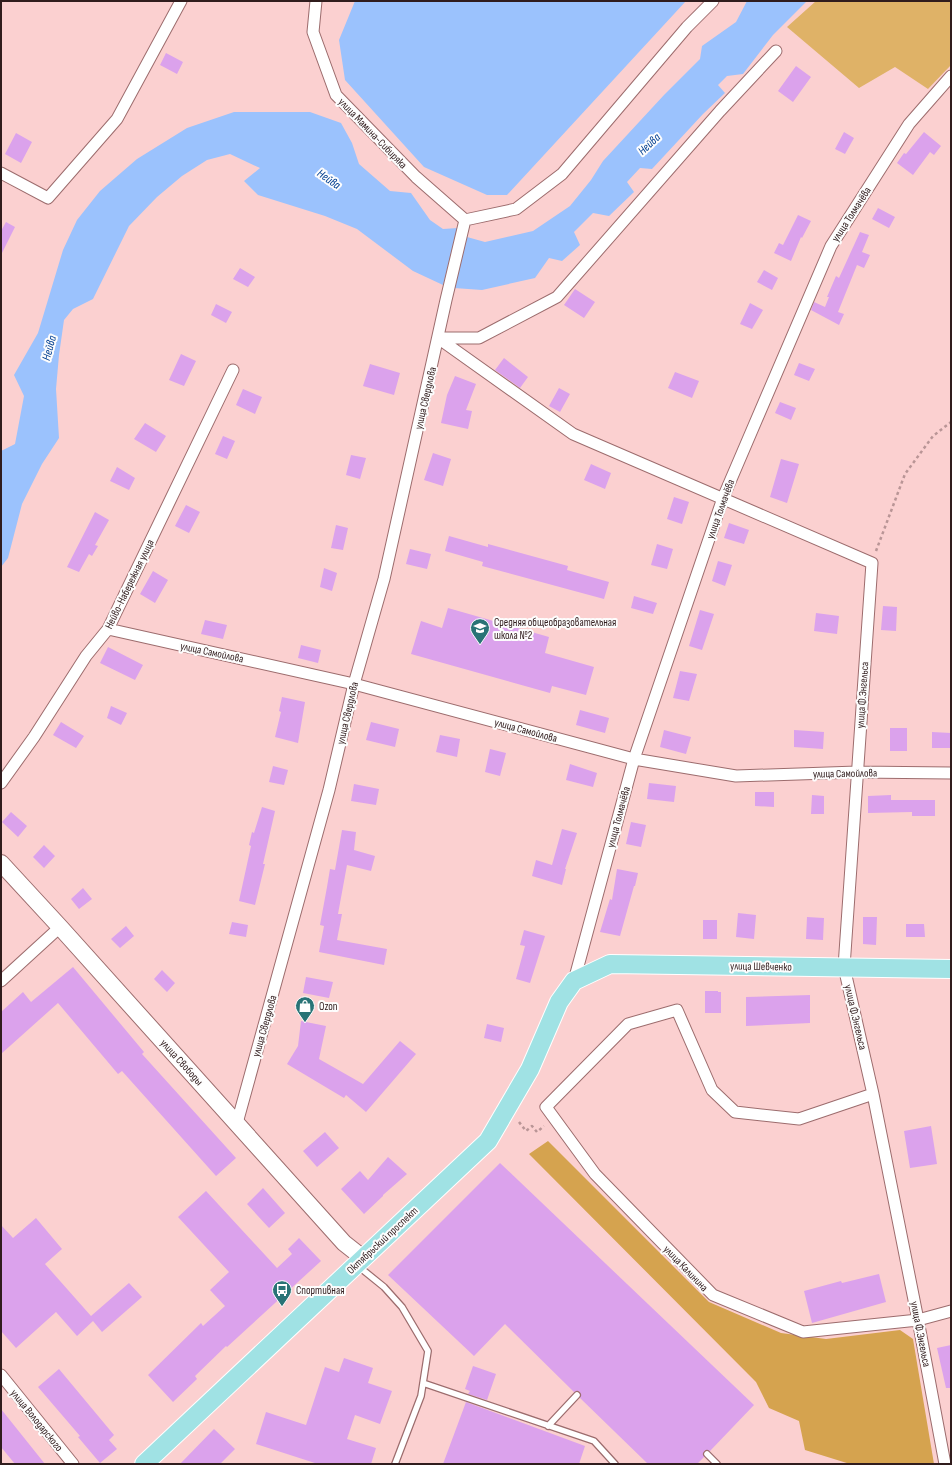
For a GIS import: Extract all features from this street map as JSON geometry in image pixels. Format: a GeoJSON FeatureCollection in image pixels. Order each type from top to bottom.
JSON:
{"type":"FeatureCollection","features":[{"type":"Feature","properties":{"kind":"main road","name":"улица Свободы"},"geometry":{"type":"LineString","coordinates":[[1,864],[60,927],[360,1261]]}},
{"type":"Feature","properties":{"kind":"main road","name":"улица Шевченко"},"geometry":{"type":"LineString","coordinates":[[574,981],[610,964],[951,969]]}},
{"type":"Feature","properties":{"kind":"main road","name":"Октябрьский проспект"},"geometry":{"type":"LineString","coordinates":[[144,1464],[488,1142],[530,1069],[559,1002],[574,981]]}},
{"type":"Feature","properties":{"kind":"street"},"geometry":{"type":"LineString","coordinates":[[1,173],[48,198],[117,119],[180,1]]}},
{"type":"Feature","properties":{"kind":"street","name":"улица Мамина-Сибиряка"},"geometry":{"type":"LineString","coordinates":[[316,1],[313,32],[336,94],[416,177],[465,220]]}},
{"type":"Feature","properties":{"kind":"street"},"geometry":{"type":"LineString","coordinates":[[465,220],[516,209],[562,174],[687,27],[713,1]]}},
{"type":"Feature","properties":{"kind":"street"},"geometry":{"type":"LineString","coordinates":[[438,338],[479,338],[557,296],[720,111],[776,52]]}},
{"type":"Feature","properties":{"kind":"street","name":"улица Толмачёва"},"geometry":{"type":"LineString","coordinates":[[574,981],[634,759],[723,498],[830,246],[909,124],[951,76]]}},
{"type":"Feature","properties":{"kind":"street","name":"улица Свердлова"},"geometry":{"type":"LineString","coordinates":[[237,1123],[329,790],[354,684],[384,579],[465,220]]}},
{"type":"Feature","properties":{"kind":"street"},"geometry":{"type":"LineString","coordinates":[[438,338],[573,434],[872,563]]}},
{"type":"Feature","properties":{"kind":"street","name":"Нейво-Набережная улица"},"geometry":{"type":"LineString","coordinates":[[1,783],[34,736],[86,656],[108,630],[233,370]]}},
{"type":"Feature","properties":{"kind":"street","name":"улица Ф.Энгельса"},"geometry":{"type":"LineString","coordinates":[[872,563],[844,967],[873,1094],[945,1464]]}},
{"type":"Feature","properties":{"kind":"street","name":"улица Самойлова"},"geometry":{"type":"LineString","coordinates":[[108,630],[354,684],[634,759],[736,776],[857,772],[951,773]]}},
{"type":"Feature","properties":{"kind":"street"},"geometry":{"type":"LineString","coordinates":[[1,981],[60,927]]}},
{"type":"Feature","properties":{"kind":"street","name":"улица Калинина"},"geometry":{"type":"LineString","coordinates":[[873,1094],[799,1118],[735,1112],[712,1090],[677,1010],[628,1024],[546,1107],[596,1174],[713,1295],[803,1332],[918,1320],[951,1312]]}},
{"type":"Feature","properties":{"kind":"street","name":"улица Володарского"},"geometry":{"type":"LineString","coordinates":[[1,1375],[74,1464]]}},
{"type":"Feature","properties":{"kind":"lane"},"geometry":{"type":"LineString","coordinates":[[360,1261],[402,1307],[428,1351],[421,1396],[395,1464]]}},
{"type":"Feature","properties":{"kind":"lane"},"geometry":{"type":"LineString","coordinates":[[423,1383],[594,1442],[615,1464]]}},
{"type":"Feature","properties":{"kind":"lane"},"geometry":{"type":"LineString","coordinates":[[548,1426],[577,1395]]}},
{"type":"Feature","properties":{"kind":"lane"},"geometry":{"type":"LineString","coordinates":[[706,1454],[717,1464]]}},
{"type":"Feature","properties":{"kind":"path"},"geometry":{"type":"LineString","coordinates":[[872,563],[905,474],[933,436],[951,422]]}},
{"type":"Feature","properties":{"kind":"path"},"geometry":{"type":"LineString","coordinates":[[519,1122],[526,1131],[532,1126],[537,1132],[545,1125],[553,1134],[561,1128]]}},
{"type":"Feature","properties":{"kind":"shaded area"},"geometry":{"type":"Polygon","coordinates":[[[816,1],[951,1],[951,65],[928,89],[895,67],[859,88],[787,27],[816,1]]]}},
{"type":"Feature","properties":{"kind":"shaded area"},"geometry":{"type":"Polygon","coordinates":[[[548,1141],[709,1302],[781,1333],[826,1339],[900,1330],[913,1339],[934,1464],[850,1464],[805,1450],[799,1421],[769,1408],[756,1382],[529,1154],[548,1141]]]}},
{"type":"Feature","properties":{"kind":"water"},"geometry":{"type":"Polygon","coordinates":[[[355,1],[686,1],[507,195],[487,195],[424,167],[345,80],[339,40],[355,1]]]}},
{"type":"Feature","properties":{"kind":"water","name":"Нейва"},"geometry":{"type":"Polygon","coordinates":[[[747,1],[807,1],[773,35],[743,74],[727,76],[718,85],[725,93],[703,114],[652,169],[640,168],[627,182],[634,192],[609,216],[593,213],[574,232],[580,245],[562,261],[549,258],[535,278],[482,290],[454,288],[467,237],[485,242],[533,231],[570,206],[591,180],[603,161],[664,95],[700,59],[702,46],[736,22],[747,1]]]}},
{"type":"Feature","properties":{"kind":"water","name":"Нейва"},"geometry":{"type":"Polygon","coordinates":[[[234,112],[310,112],[341,123],[352,143],[359,164],[390,191],[411,193],[430,220],[443,229],[458,228],[443,285],[413,271],[357,229],[325,216],[258,195],[244,181],[260,168],[230,154],[207,160],[182,176],[157,197],[129,226],[93,299],[73,309],[64,320],[56,389],[59,438],[42,464],[22,504],[8,558],[1,567],[1,451],[15,444],[24,396],[14,375],[38,333],[63,250],[77,220],[100,191],[137,159],[187,128],[234,112]]]}},
{"type":"Feature","properties":{"kind":"building"},"geometry":{"type":"Polygon","coordinates":[[[166,53],[183,62],[177,74],[160,65],[166,53]]]}},
{"type":"Feature","properties":{"kind":"building"},"geometry":{"type":"Polygon","coordinates":[[[796,66],[811,77],[793,102],[778,91],[796,66]]]}},
{"type":"Feature","properties":{"kind":"building"},"geometry":{"type":"Polygon","coordinates":[[[844,132],[854,138],[845,154],[835,149],[844,132]]]}},
{"type":"Feature","properties":{"kind":"building"},"geometry":{"type":"Polygon","coordinates":[[[924,132],[941,146],[934,155],[930,152],[913,175],[897,163],[904,153],[906,154],[924,132]]]}},
{"type":"Feature","properties":{"kind":"building"},"geometry":{"type":"Polygon","coordinates":[[[16,133],[32,142],[21,163],[5,154],[16,133]]]}},
{"type":"Feature","properties":{"kind":"building"},"geometry":{"type":"Polygon","coordinates":[[[878,208],[895,217],[889,228],[872,219],[878,208]]]}},
{"type":"Feature","properties":{"kind":"building"},"geometry":{"type":"Polygon","coordinates":[[[798,215],[811,221],[802,238],[801,237],[791,261],[774,253],[779,243],[783,245],[798,215]]]}},
{"type":"Feature","properties":{"kind":"building"},"geometry":{"type":"Polygon","coordinates":[[[6,222],[15,227],[1,255],[1,231],[6,222]]]}},
{"type":"Feature","properties":{"kind":"building"},"geometry":{"type":"Polygon","coordinates":[[[860,232],[869,235],[862,252],[870,255],[864,268],[857,265],[838,312],[844,314],[839,325],[811,310],[814,302],[825,307],[829,297],[827,297],[836,276],[839,278],[860,232]]]}},
{"type":"Feature","properties":{"kind":"building"},"geometry":{"type":"Polygon","coordinates":[[[240,268],[255,277],[248,287],[233,279],[240,268]]]}},
{"type":"Feature","properties":{"kind":"building"},"geometry":{"type":"Polygon","coordinates":[[[764,270],[778,278],[772,290],[757,282],[764,270]]]}},
{"type":"Feature","properties":{"kind":"building"},"geometry":{"type":"Polygon","coordinates":[[[575,289],[595,302],[584,318],[564,305],[575,289]]]}},
{"type":"Feature","properties":{"kind":"building"},"geometry":{"type":"Polygon","coordinates":[[[750,303],[763,310],[752,329],[740,324],[750,303]]]}},
{"type":"Feature","properties":{"kind":"building"},"geometry":{"type":"Polygon","coordinates":[[[216,304],[232,312],[226,323],[211,315],[216,304]]]}},
{"type":"Feature","properties":{"kind":"building"},"geometry":{"type":"Polygon","coordinates":[[[181,354],[196,361],[184,386],[169,380],[181,354]]]}},
{"type":"Feature","properties":{"kind":"building"},"geometry":{"type":"Polygon","coordinates":[[[504,358],[528,377],[520,388],[495,370],[504,358]]]}},
{"type":"Feature","properties":{"kind":"building"},"geometry":{"type":"Polygon","coordinates":[[[799,363],[815,369],[809,381],[794,375],[799,363]]]}},
{"type":"Feature","properties":{"kind":"building"},"geometry":{"type":"Polygon","coordinates":[[[370,364],[400,373],[394,395],[363,386],[370,364]]]}},
{"type":"Feature","properties":{"kind":"building"},"geometry":{"type":"Polygon","coordinates":[[[675,372],[699,381],[692,398],[668,388],[675,372]]]}},
{"type":"Feature","properties":{"kind":"building"},"geometry":{"type":"Polygon","coordinates":[[[455,376],[476,384],[466,410],[472,411],[468,429],[441,423],[447,395],[455,376]]]}},
{"type":"Feature","properties":{"kind":"building"},"geometry":{"type":"Polygon","coordinates":[[[559,388],[570,394],[560,412],[549,406],[559,388]]]}},
{"type":"Feature","properties":{"kind":"building"},"geometry":{"type":"Polygon","coordinates":[[[243,389],[262,397],[255,414],[236,405],[243,389]]]}},
{"type":"Feature","properties":{"kind":"building"},"geometry":{"type":"Polygon","coordinates":[[[780,402],[796,408],[791,420],[775,413],[780,402]]]}},
{"type":"Feature","properties":{"kind":"building"},"geometry":{"type":"Polygon","coordinates":[[[145,423],[166,436],[156,452],[134,439],[145,423]]]}},
{"type":"Feature","properties":{"kind":"building"},"geometry":{"type":"Polygon","coordinates":[[[223,436],[235,441],[227,459],[215,454],[223,436]]]}},
{"type":"Feature","properties":{"kind":"building"},"geometry":{"type":"Polygon","coordinates":[[[433,453],[451,459],[443,486],[424,480],[433,453]]]}},
{"type":"Feature","properties":{"kind":"building"},"geometry":{"type":"Polygon","coordinates":[[[351,455],[366,458],[360,479],[346,475],[351,455]]]}},
{"type":"Feature","properties":{"kind":"building"},"geometry":{"type":"Polygon","coordinates":[[[781,459],[799,464],[787,503],[770,497],[781,459]]]}},
{"type":"Feature","properties":{"kind":"building"},"geometry":{"type":"Polygon","coordinates":[[[591,464],[611,473],[605,489],[584,480],[591,464]]]}},
{"type":"Feature","properties":{"kind":"building"},"geometry":{"type":"Polygon","coordinates":[[[117,467],[135,478],[129,490],[110,481],[117,467]]]}},
{"type":"Feature","properties":{"kind":"building"},"geometry":{"type":"Polygon","coordinates":[[[674,497],[689,502],[682,524],[667,519],[674,497]]]}},
{"type":"Feature","properties":{"kind":"building"},"geometry":{"type":"Polygon","coordinates":[[[186,505],[200,512],[189,533],[175,526],[186,505]]]}},
{"type":"Feature","properties":{"kind":"building"},"geometry":{"type":"Polygon","coordinates":[[[95,512],[109,520],[95,545],[98,546],[92,556],[89,554],[79,572],[67,567],[95,512]]]}},
{"type":"Feature","properties":{"kind":"building"},"geometry":{"type":"Polygon","coordinates":[[[729,523],[749,530],[744,544],[724,538],[729,523]]]}},
{"type":"Feature","properties":{"kind":"building"},"geometry":{"type":"Polygon","coordinates":[[[336,525],[348,528],[343,550],[331,548],[336,525]]]}},
{"type":"Feature","properties":{"kind":"building"},"geometry":{"type":"Polygon","coordinates":[[[449,536],[488,547],[488,544],[568,566],[567,570],[609,582],[604,599],[482,566],[483,562],[445,551],[449,536]]]}},
{"type":"Feature","properties":{"kind":"building"},"geometry":{"type":"Polygon","coordinates":[[[657,544],[673,549],[667,569],[651,565],[657,544]]]}},
{"type":"Feature","properties":{"kind":"building"},"geometry":{"type":"Polygon","coordinates":[[[410,549],[431,554],[427,569],[406,564],[410,549]]]}},
{"type":"Feature","properties":{"kind":"building"},"geometry":{"type":"Polygon","coordinates":[[[718,561],[732,565],[725,586],[712,581],[718,561]]]}},
{"type":"Feature","properties":{"kind":"building"},"geometry":{"type":"Polygon","coordinates":[[[324,568],[337,573],[332,591],[320,587],[324,568]]]}},
{"type":"Feature","properties":{"kind":"building"},"geometry":{"type":"Polygon","coordinates":[[[153,571],[168,580],[155,603],[140,594],[153,571]]]}},
{"type":"Feature","properties":{"kind":"building"},"geometry":{"type":"Polygon","coordinates":[[[634,596],[657,603],[653,614],[631,608],[634,596]]]}},
{"type":"Feature","properties":{"kind":"building"},"geometry":{"type":"Polygon","coordinates":[[[883,606],[897,607],[896,631],[881,630],[883,606]]]}},
{"type":"Feature","properties":{"kind":"building","name":"Средняя общеобразовательная школа №2"},"geometry":{"type":"Polygon","coordinates":[[[448,608],[549,637],[545,653],[594,667],[586,695],[552,686],[550,693],[411,654],[421,621],[442,628],[448,608]]]}},
{"type":"Feature","properties":{"kind":"building"},"geometry":{"type":"Polygon","coordinates":[[[700,610],[714,614],[702,650],[689,646],[700,610]]]}},
{"type":"Feature","properties":{"kind":"building"},"geometry":{"type":"Polygon","coordinates":[[[816,613],[839,616],[837,634],[814,631],[816,613]]]}},
{"type":"Feature","properties":{"kind":"building"},"geometry":{"type":"Polygon","coordinates":[[[205,620],[227,625],[223,639],[201,634],[205,620]]]}},
{"type":"Feature","properties":{"kind":"building"},"geometry":{"type":"Polygon","coordinates":[[[301,645],[321,650],[318,663],[298,658],[301,645]]]}},
{"type":"Feature","properties":{"kind":"building"},"geometry":{"type":"Polygon","coordinates":[[[108,647],[143,665],[135,680],[100,663],[108,647]]]}},
{"type":"Feature","properties":{"kind":"building"},"geometry":{"type":"Polygon","coordinates":[[[680,671],[697,674],[689,701],[673,698],[680,671]]]}},
{"type":"Feature","properties":{"kind":"building"},"geometry":{"type":"Polygon","coordinates":[[[282,697],[305,702],[298,743],[275,737],[281,712],[279,711],[282,697]]]}},
{"type":"Feature","properties":{"kind":"building"},"geometry":{"type":"Polygon","coordinates":[[[111,706],[127,713],[121,725],[107,718],[111,706]]]}},
{"type":"Feature","properties":{"kind":"building"},"geometry":{"type":"Polygon","coordinates":[[[580,710],[609,718],[605,733],[576,725],[580,710]]]}},
{"type":"Feature","properties":{"kind":"building"},"geometry":{"type":"Polygon","coordinates":[[[61,722],[84,736],[76,748],[53,735],[61,722]]]}},
{"type":"Feature","properties":{"kind":"building"},"geometry":{"type":"Polygon","coordinates":[[[371,722],[399,729],[395,747],[366,740],[371,722]]]}},
{"type":"Feature","properties":{"kind":"building"},"geometry":{"type":"Polygon","coordinates":[[[890,728],[907,728],[907,751],[890,751],[890,728]]]}},
{"type":"Feature","properties":{"kind":"building"},"geometry":{"type":"Polygon","coordinates":[[[664,730],[691,737],[686,754],[660,747],[664,730]]]}},
{"type":"Feature","properties":{"kind":"building"},"geometry":{"type":"Polygon","coordinates":[[[794,730],[824,732],[823,749],[794,747],[794,730]]]}},
{"type":"Feature","properties":{"kind":"building"},"geometry":{"type":"Polygon","coordinates":[[[932,732],[951,733],[951,748],[932,748],[932,732]]]}},
{"type":"Feature","properties":{"kind":"building"},"geometry":{"type":"Polygon","coordinates":[[[440,735],[460,739],[457,757],[436,752],[440,735]]]}},
{"type":"Feature","properties":{"kind":"building"},"geometry":{"type":"Polygon","coordinates":[[[490,749],[506,753],[500,776],[485,772],[490,749]]]}},
{"type":"Feature","properties":{"kind":"building"},"geometry":{"type":"Polygon","coordinates":[[[570,764],[597,773],[593,787],[566,780],[570,764]]]}},
{"type":"Feature","properties":{"kind":"building"},"geometry":{"type":"Polygon","coordinates":[[[273,766],[288,770],[284,785],[269,782],[273,766]]]}},
{"type":"Feature","properties":{"kind":"building"},"geometry":{"type":"Polygon","coordinates":[[[649,783],[676,786],[674,802],[647,799],[649,783]]]}},
{"type":"Feature","properties":{"kind":"building"},"geometry":{"type":"Polygon","coordinates":[[[354,784],[379,789],[376,805],[351,801],[354,784]]]}},
{"type":"Feature","properties":{"kind":"building"},"geometry":{"type":"Polygon","coordinates":[[[755,792],[774,792],[774,807],[755,806],[755,792]]]}},
{"type":"Feature","properties":{"kind":"building"},"geometry":{"type":"Polygon","coordinates":[[[812,795],[824,796],[824,814],[811,814],[812,795]]]}},
{"type":"Feature","properties":{"kind":"building"},"geometry":{"type":"Polygon","coordinates":[[[891,795],[891,800],[935,800],[935,816],[912,816],[912,812],[868,813],[868,796],[891,795]]]}},
{"type":"Feature","properties":{"kind":"building"},"geometry":{"type":"Polygon","coordinates":[[[262,807],[275,811],[263,864],[265,864],[255,905],[239,901],[251,846],[249,845],[252,832],[254,833],[262,807]]]}},
{"type":"Feature","properties":{"kind":"building"},"geometry":{"type":"Polygon","coordinates":[[[11,812],[27,826],[18,837],[2,822],[11,812]]]}},
{"type":"Feature","properties":{"kind":"building"},"geometry":{"type":"Polygon","coordinates":[[[631,822],[646,825],[641,847],[626,844],[631,822]]]}},
{"type":"Feature","properties":{"kind":"building"},"geometry":{"type":"Polygon","coordinates":[[[562,829],[577,833],[565,869],[562,885],[532,876],[536,860],[552,865],[562,829]]]}},
{"type":"Feature","properties":{"kind":"building"},"geometry":{"type":"Polygon","coordinates":[[[342,830],[356,832],[354,850],[375,856],[371,871],[347,865],[338,914],[342,914],[337,940],[387,949],[384,965],[319,952],[324,926],[320,925],[330,869],[335,870],[342,830]]]}},
{"type":"Feature","properties":{"kind":"building"},"geometry":{"type":"Polygon","coordinates":[[[44,845],[55,856],[44,868],[33,857],[44,845]]]}},
{"type":"Feature","properties":{"kind":"building"},"geometry":{"type":"Polygon","coordinates":[[[617,869],[638,873],[620,936],[600,932],[610,899],[612,900],[617,869]]]}},
{"type":"Feature","properties":{"kind":"building"},"geometry":{"type":"Polygon","coordinates":[[[83,888],[92,899],[79,909],[71,899],[83,888]]]}},
{"type":"Feature","properties":{"kind":"building"},"geometry":{"type":"Polygon","coordinates":[[[738,913],[756,915],[754,939],[736,937],[738,913]]]}},
{"type":"Feature","properties":{"kind":"building"},"geometry":{"type":"Polygon","coordinates":[[[807,917],[824,918],[823,940],[806,939],[807,917]]]}},
{"type":"Feature","properties":{"kind":"building"},"geometry":{"type":"Polygon","coordinates":[[[863,917],[877,917],[876,945],[863,944],[863,917]]]}},
{"type":"Feature","properties":{"kind":"building"},"geometry":{"type":"Polygon","coordinates":[[[703,920],[717,920],[717,939],[703,939],[703,920]]]}},
{"type":"Feature","properties":{"kind":"building"},"geometry":{"type":"Polygon","coordinates":[[[232,922],[248,925],[246,937],[229,934],[232,922]]]}},
{"type":"Feature","properties":{"kind":"building"},"geometry":{"type":"Polygon","coordinates":[[[906,924],[924,924],[925,937],[906,937],[906,924]]]}},
{"type":"Feature","properties":{"kind":"building"},"geometry":{"type":"Polygon","coordinates":[[[126,926],[134,936],[120,948],[111,939],[126,926]]]}},
{"type":"Feature","properties":{"kind":"building"},"geometry":{"type":"Polygon","coordinates":[[[524,930],[545,936],[530,983],[516,979],[525,946],[520,945],[524,930]]]}},
{"type":"Feature","properties":{"kind":"building"},"geometry":{"type":"Polygon","coordinates":[[[73,967],[144,1052],[142,1054],[236,1158],[216,1176],[122,1071],[118,1074],[58,1003],[1,1054],[1,1012],[23,992],[31,1002],[73,967]]]}},
{"type":"Feature","properties":{"kind":"building"},"geometry":{"type":"Polygon","coordinates":[[[162,970],[175,983],[167,992],[154,979],[162,970]]]}},
{"type":"Feature","properties":{"kind":"building"},"geometry":{"type":"Polygon","coordinates":[[[306,977],[333,982],[329,998],[303,993],[306,977]]]}},
{"type":"Feature","properties":{"kind":"building"},"geometry":{"type":"Polygon","coordinates":[[[705,991],[721,992],[721,1013],[705,1013],[705,991]]]}},
{"type":"Feature","properties":{"kind":"building"},"geometry":{"type":"Polygon","coordinates":[[[810,995],[810,1023],[746,1026],[746,997],[810,995]]]}},
{"type":"Feature","properties":{"kind":"building"},"geometry":{"type":"Polygon","coordinates":[[[301,1021],[326,1026],[319,1059],[363,1084],[400,1041],[416,1054],[366,1112],[346,1095],[344,1098],[287,1064],[298,1046],[301,1021]]]}},
{"type":"Feature","properties":{"kind":"building"},"geometry":{"type":"Polygon","coordinates":[[[487,1024],[504,1028],[501,1042],[484,1038],[487,1024]]]}},
{"type":"Feature","properties":{"kind":"building"},"geometry":{"type":"Polygon","coordinates":[[[931,1126],[937,1164],[910,1168],[904,1131],[931,1126]]]}},
{"type":"Feature","properties":{"kind":"building"},"geometry":{"type":"Polygon","coordinates":[[[325,1132],[339,1148],[317,1167],[303,1151],[325,1132]]]}},
{"type":"Feature","properties":{"kind":"building"},"geometry":{"type":"Polygon","coordinates":[[[388,1157],[407,1174],[364,1214],[341,1189],[360,1171],[368,1180],[388,1157]]]}},
{"type":"Feature","properties":{"kind":"building"},"geometry":{"type":"Polygon","coordinates":[[[500,1163],[754,1405],[710,1451],[704,1451],[704,1457],[697,1464],[648,1464],[580,1398],[580,1392],[574,1392],[505,1324],[474,1356],[388,1275],[500,1163]]]}},
{"type":"Feature","properties":{"kind":"building"},"geometry":{"type":"Polygon","coordinates":[[[263,1188],[285,1213],[269,1228],[247,1204],[263,1188]]]}},
{"type":"Feature","properties":{"kind":"building"},"geometry":{"type":"Polygon","coordinates":[[[206,1191],[277,1268],[292,1254],[288,1249],[299,1238],[321,1261],[227,1347],[226,1346],[195,1376],[197,1379],[173,1402],[148,1375],[201,1323],[203,1326],[225,1306],[210,1290],[229,1272],[178,1217],[206,1191]]]}},
{"type":"Feature","properties":{"kind":"building"},"geometry":{"type":"Polygon","coordinates":[[[36,1218],[62,1249],[45,1264],[91,1316],[129,1283],[142,1297],[102,1332],[93,1321],[77,1336],[56,1312],[16,1348],[1,1331],[1,1225],[13,1238],[36,1218]]]}},
{"type":"Feature","properties":{"kind":"building"},"geometry":{"type":"Polygon","coordinates":[[[879,1274],[886,1302],[812,1323],[804,1291],[841,1281],[842,1283],[879,1274]]]}},
{"type":"Feature","properties":{"kind":"building"},"geometry":{"type":"Polygon","coordinates":[[[951,1345],[951,1388],[946,1388],[937,1348],[951,1345]]]}},
{"type":"Feature","properties":{"kind":"building"},"geometry":{"type":"Polygon","coordinates":[[[344,1358],[373,1368],[368,1383],[392,1391],[380,1424],[355,1415],[347,1439],[376,1448],[371,1464],[318,1464],[256,1444],[266,1412],[306,1425],[325,1367],[339,1372],[344,1358]]]}},
{"type":"Feature","properties":{"kind":"building"},"geometry":{"type":"Polygon","coordinates":[[[473,1366],[496,1374],[487,1400],[468,1394],[470,1391],[465,1389],[473,1366]]]}},
{"type":"Feature","properties":{"kind":"building"},"geometry":{"type":"Polygon","coordinates":[[[59,1369],[114,1435],[109,1440],[117,1449],[100,1463],[78,1437],[80,1436],[38,1387],[59,1369]]]}},
{"type":"Feature","properties":{"kind":"building"},"geometry":{"type":"Polygon","coordinates":[[[466,1402],[585,1446],[579,1464],[443,1464],[466,1402]]]}},
{"type":"Feature","properties":{"kind":"building"},"geometry":{"type":"Polygon","coordinates":[[[1,1409],[45,1464],[15,1464],[1,1447],[1,1409]]]}},
{"type":"Feature","properties":{"kind":"building"},"geometry":{"type":"Polygon","coordinates":[[[214,1429],[235,1449],[220,1464],[180,1464],[214,1429]]]}},
{"type":"Feature","properties":{"kind":"place","name":"Средняя общеобразовательная школа №2"},"geometry":{"type":"Point","coordinates":[480,645]}},
{"type":"Feature","properties":{"kind":"place","name":"Ozon"},"geometry":{"type":"Point","coordinates":[305,1023]}},
{"type":"Feature","properties":{"kind":"place","name":"Спортивная"},"geometry":{"type":"Point","coordinates":[282,1307]}}]}
